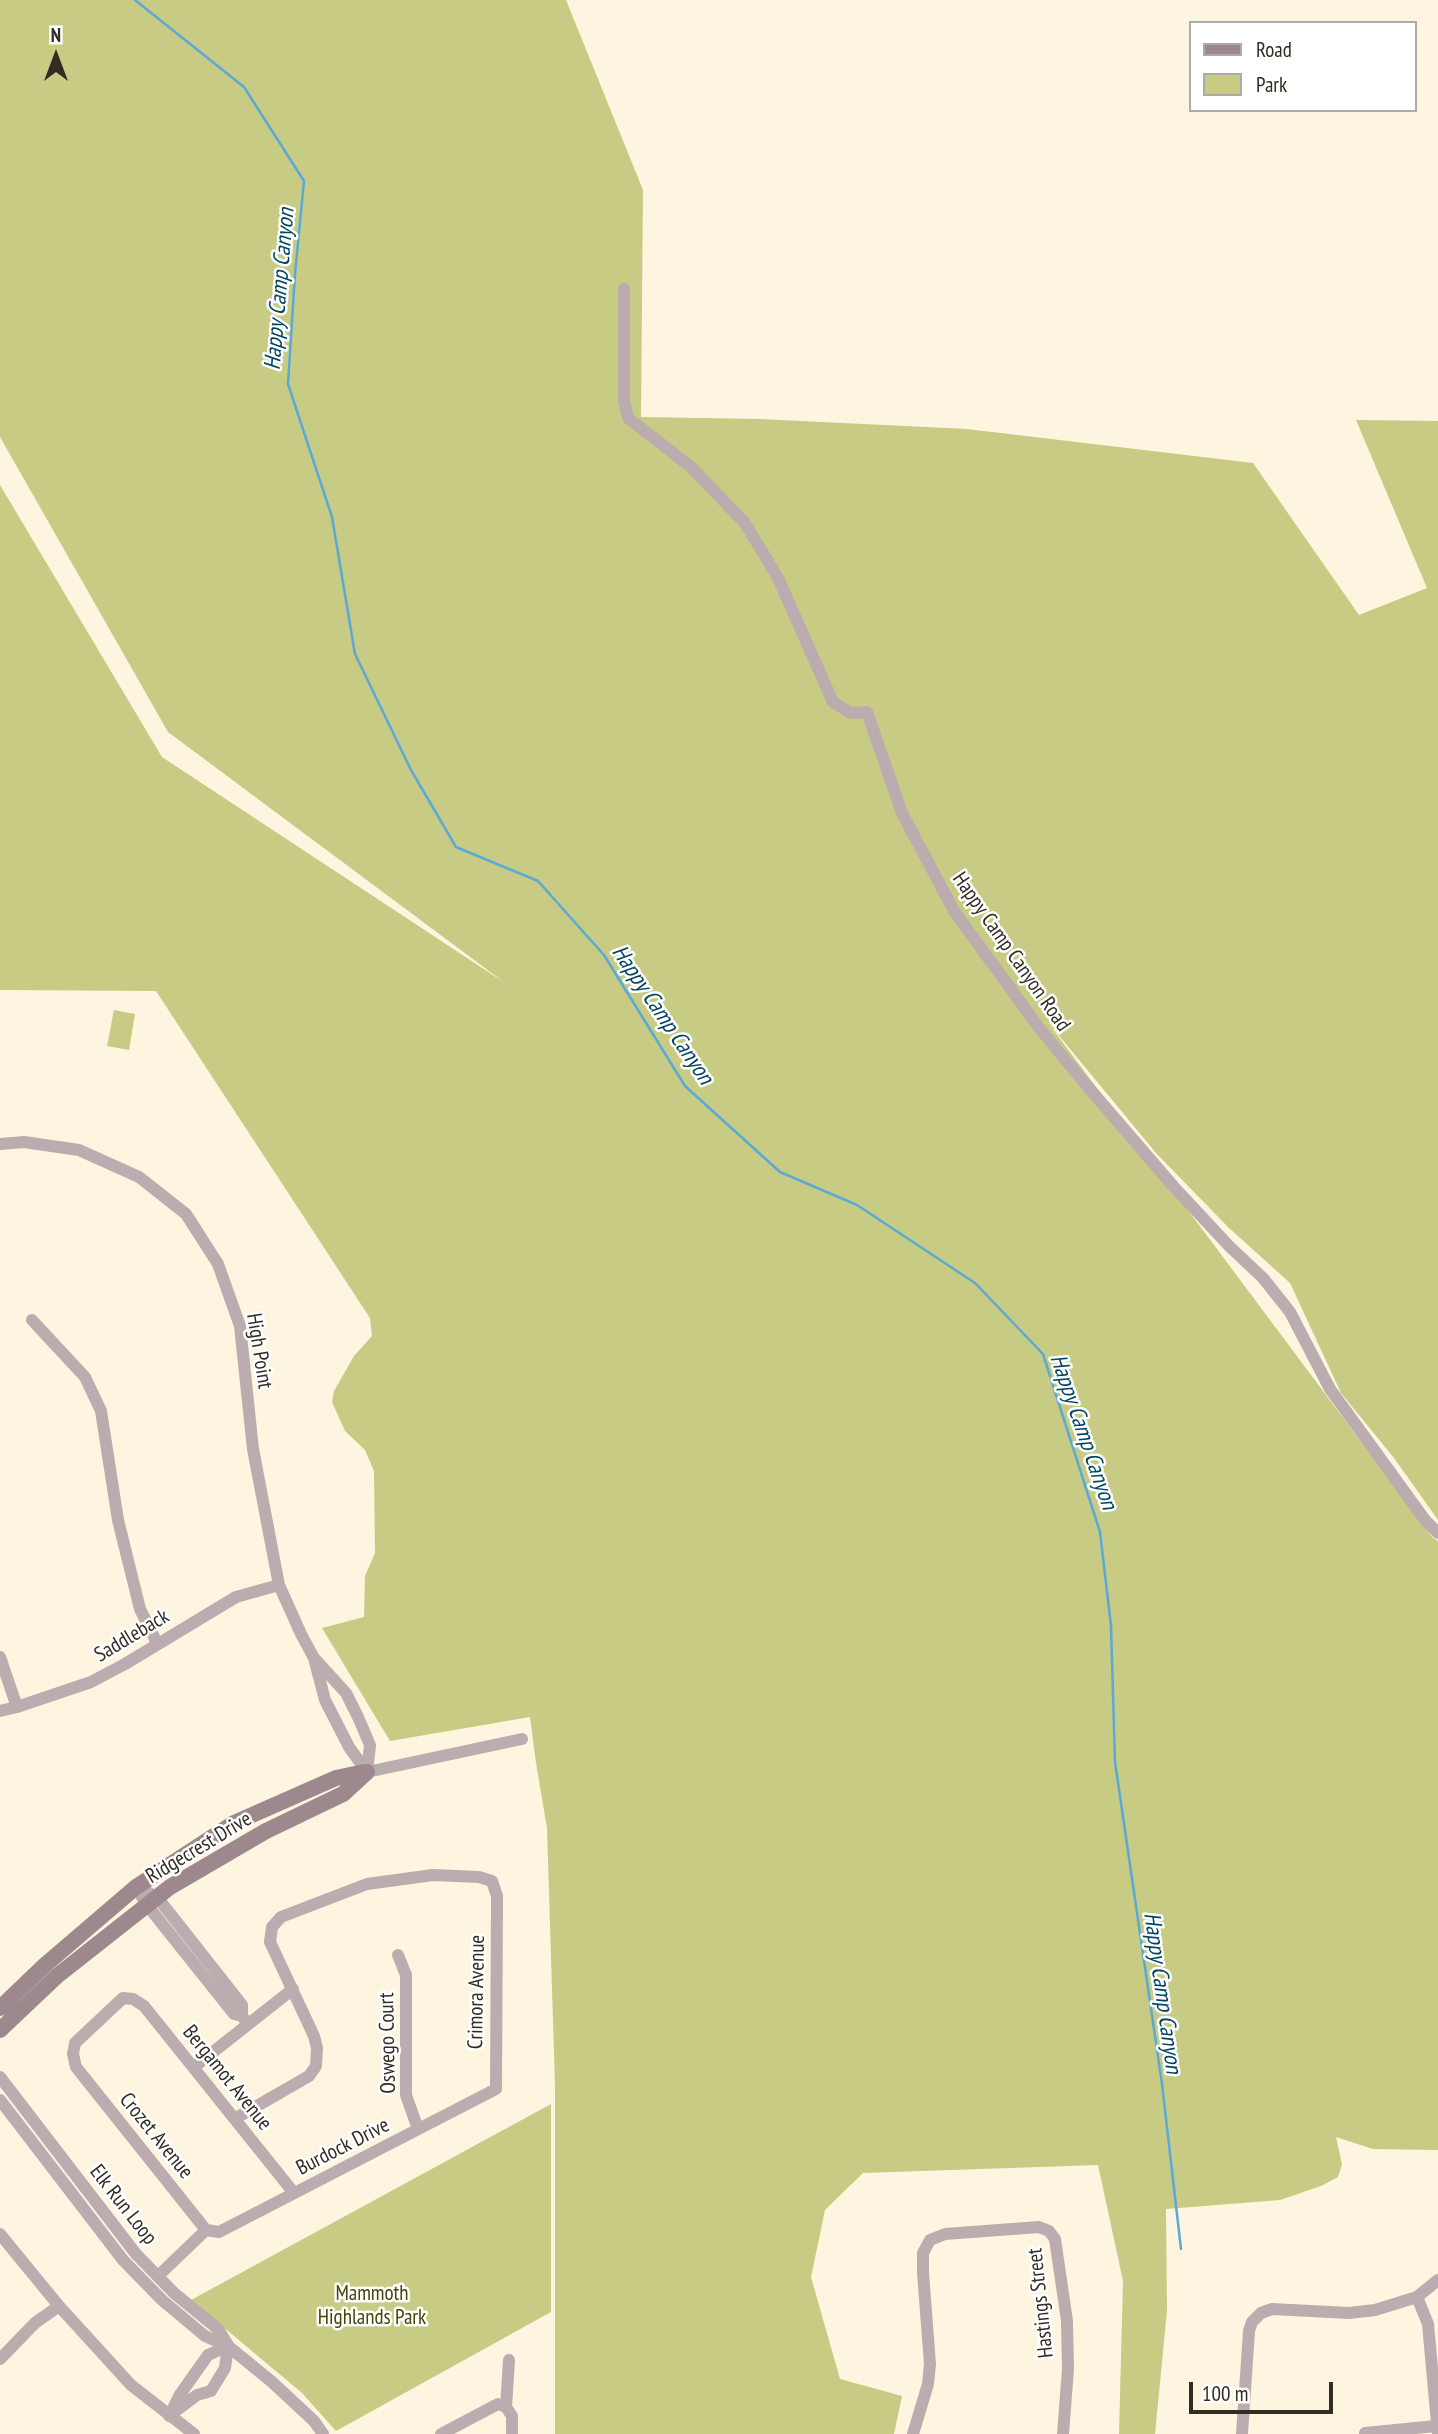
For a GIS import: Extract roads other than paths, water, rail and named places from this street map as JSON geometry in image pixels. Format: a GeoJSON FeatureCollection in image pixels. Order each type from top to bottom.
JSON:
{"type":"FeatureCollection","features":[{"type":"Feature","properties":{"kind":"street","name":"Happy Camp Canyon Road"},"geometry":{"type":"LineString","coordinates":[[624,289],[625,401],[628,418],[691,467],[745,523],[778,578],[833,702],[851,713],[867,712],[902,813],[954,911],[1040,1029],[1082,1080],[1174,1186],[1230,1247],[1263,1278],[1290,1312],[1330,1389],[1425,1520],[1438,1533]]}},
{"type":"Feature","properties":{"kind":"street","name":"High Point"},"geometry":{"type":"LineString","coordinates":[[0,1144],[24,1142],[79,1150],[139,1177],[186,1214],[218,1264],[240,1326],[253,1449],[279,1585],[314,1658],[324,1694],[349,1747],[367,1772]]}},
{"type":"Feature","properties":{"kind":"street"},"geometry":{"type":"LineString","coordinates":[[32,1320],[85,1377],[101,1411],[118,1520],[140,1609],[157,1643]]}},
{"type":"Feature","properties":{"kind":"street","name":"Saddleback"},"geometry":{"type":"LineString","coordinates":[[0,1711],[91,1682],[236,1597],[279,1585]]}},
{"type":"Feature","properties":{"kind":"street"},"geometry":{"type":"LineString","coordinates":[[0,1657],[17,1707]]}},
{"type":"Feature","properties":{"kind":"street","name":"High Point"},"geometry":{"type":"LineString","coordinates":[[314,1658],[326,1668],[346,1693],[370,1745],[367,1772]]}},
{"type":"Feature","properties":{"kind":"street"},"geometry":{"type":"LineString","coordinates":[[324,1694],[326,1690],[338,1686]]}},
{"type":"Feature","properties":{"kind":"street","name":"Ridgecrest Drive"},"geometry":{"type":"LineString","coordinates":[[0,2008],[45,1965],[136,1887],[234,1823],[336,1778],[522,1739]]}},
{"type":"Feature","properties":{"kind":"street","name":"Ridgecrest Drive"},"geometry":{"type":"LineString","coordinates":[[0,2030],[57,1976],[170,1887],[266,1831],[343,1794],[367,1772]]}},
{"type":"Feature","properties":{"kind":"street","name":"Crimora Avenue"},"geometry":{"type":"LineString","coordinates":[[293,1989],[272,1947],[270,1933],[281,1917],[367,1884],[433,1875],[479,1877],[492,1881],[497,1896],[496,2090]]}},
{"type":"Feature","properties":{"kind":"street"},"geometry":{"type":"LineString","coordinates":[[136,1887],[152,1901],[234,2014],[245,2020]]}},
{"type":"Feature","properties":{"kind":"street","name":"Oswego Court"},"geometry":{"type":"LineString","coordinates":[[398,1955],[406,1975],[406,2095],[418,2129]]}},
{"type":"Feature","properties":{"kind":"street"},"geometry":{"type":"LineString","coordinates":[[194,2067],[245,2020],[293,1989],[314,2036],[317,2049],[316,2066],[309,2076],[236,2118]]}},
{"type":"Feature","properties":{"kind":"street","name":"Bergamot Avenue"},"geometry":{"type":"LineString","coordinates":[[123,1998],[133,1999],[144,2006],[294,2193]]}},
{"type":"Feature","properties":{"kind":"street","name":"Crozet Avenue"},"geometry":{"type":"LineString","coordinates":[[123,1998],[75,2043],[73,2054],[76,2067],[206,2230]]}},
{"type":"Feature","properties":{"kind":"street","name":"Elk Run Loop"},"geometry":{"type":"LineString","coordinates":[[0,2077],[136,2254],[174,2293],[218,2329],[228,2346]]}},
{"type":"Feature","properties":{"kind":"street","name":"Burdock Drive"},"geometry":{"type":"LineString","coordinates":[[206,2230],[219,2232],[496,2090]]}},
{"type":"Feature","properties":{"kind":"street","name":"Elk Run Loop"},"geometry":{"type":"LineString","coordinates":[[0,2100],[123,2260],[162,2300],[205,2336],[228,2346],[314,2421],[323,2434]]}},
{"type":"Feature","properties":{"kind":"street","name":"Hastings Street"},"geometry":{"type":"LineString","coordinates":[[913,2434],[928,2385],[930,2364],[923,2273],[923,2253],[930,2240],[945,2234],[1039,2227],[1049,2231],[1055,2239],[1067,2321],[1068,2369],[1063,2434]]}},
{"type":"Feature","properties":{"kind":"street"},"geometry":{"type":"LineString","coordinates":[[158,2276],[206,2230]]}},
{"type":"Feature","properties":{"kind":"street"},"geometry":{"type":"LineString","coordinates":[[0,2234],[59,2306],[131,2385],[194,2434]]}},
{"type":"Feature","properties":{"kind":"street"},"geometry":{"type":"LineString","coordinates":[[1242,2434],[1249,2331],[1252,2322],[1261,2313],[1272,2309],[1349,2313],[1398,2304],[1417,2297],[1438,2280]]}},
{"type":"Feature","properties":{"kind":"street"},"geometry":{"type":"LineString","coordinates":[[1366,2433],[1437,2430],[1428,2324],[1417,2297]]}},
{"type":"Feature","properties":{"kind":"street"},"geometry":{"type":"LineString","coordinates":[[0,2359],[35,2323],[59,2306]]}},
{"type":"Feature","properties":{"kind":"street"},"geometry":{"type":"LineString","coordinates":[[169,2416],[197,2395],[211,2391],[225,2368],[228,2346]]}},
{"type":"Feature","properties":{"kind":"street"},"geometry":{"type":"LineString","coordinates":[[169,2416],[178,2396],[208,2355],[228,2346]]}},
{"type":"Feature","properties":{"kind":"street"},"geometry":{"type":"LineString","coordinates":[[506,2407],[509,2360]]}},
{"type":"Feature","properties":{"kind":"street"},"geometry":{"type":"LineString","coordinates":[[441,2434],[498,2404],[506,2407],[512,2416],[512,2434]]}},
{"type":"Feature","properties":{"kind":"waterway","name":"Happy Camp Canyon"},"geometry":{"type":"LineString","coordinates":[[135,0],[244,87],[304,181],[288,384],[332,517],[355,654],[411,770],[456,847],[538,881],[604,955],[685,1086],[780,1172],[857,1205],[975,1283],[1043,1354],[1100,1532],[1111,1626],[1115,1762],[1162,2084],[1181,2249]]}},
{"type":"Feature","properties":{"kind":"park label","name":"Mammoth Highlands Park"},"geometry":{"type":"Point","coordinates":[372,2306]}}]}
